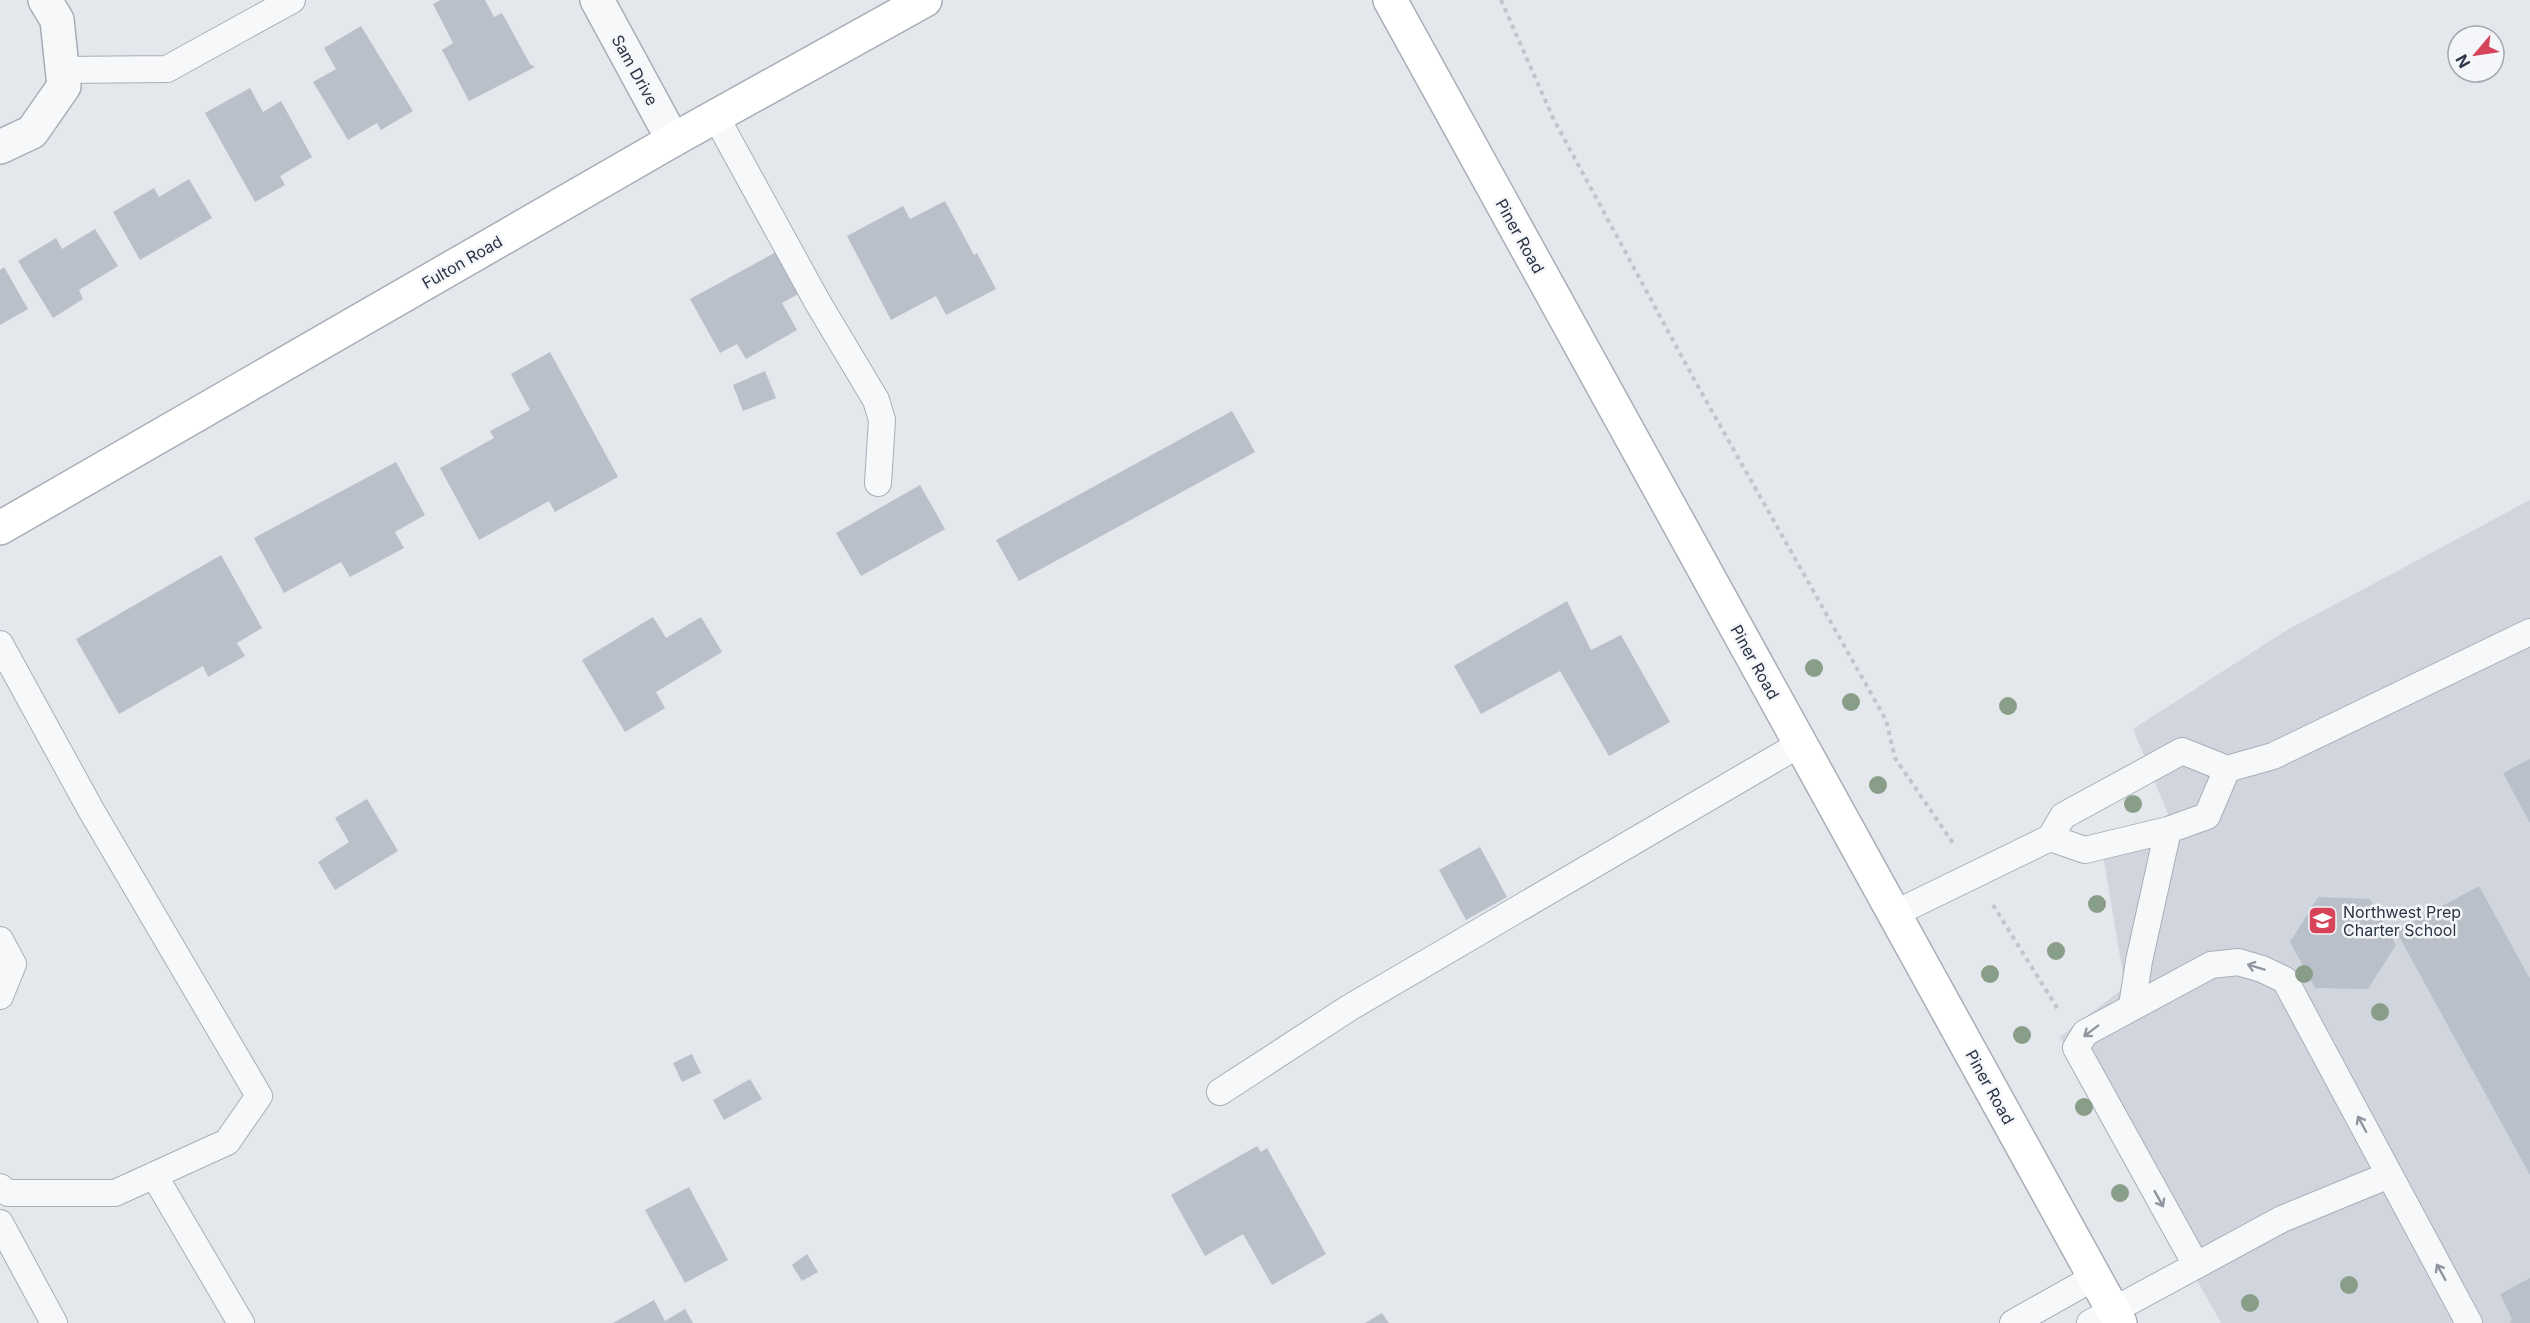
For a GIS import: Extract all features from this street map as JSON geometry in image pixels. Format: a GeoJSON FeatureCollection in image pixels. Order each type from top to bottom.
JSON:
{"type":"FeatureCollection","features":[{"type":"Feature","properties":{"kind":"street"},"geometry":{"type":"LineString","coordinates":[[0,147],[32,132],[64,86],[57,20],[45,0]]}},
{"type":"Feature","properties":{"kind":"street","name":"Sam Drive"},"geometry":{"type":"LineString","coordinates":[[597,0],[673,140]]}},
{"type":"Feature","properties":{"kind":"street","name":"Fulton Road"},"geometry":{"type":"LineString","coordinates":[[0,528],[673,140],[925,0]]}},
{"type":"Feature","properties":{"kind":"street","name":"Piner Road"},"geometry":{"type":"LineString","coordinates":[[1390,0],[2095,1277],[2108,1319]]}},
{"type":"Feature","properties":{"kind":"lane"},"geometry":{"type":"LineString","coordinates":[[62,70],[168,69],[292,0]]}},
{"type":"Feature","properties":{"kind":"lane"},"geometry":{"type":"LineString","coordinates":[[717,117],[818,303],[876,400],[882,420],[878,483]]}},
{"type":"Feature","properties":{"kind":"lane"},"geometry":{"type":"LineString","coordinates":[[1894,914],[2050,838],[2062,816],[2182,751],[2227,770],[2273,756],[2530,632]]}},
{"type":"Feature","properties":{"kind":"lane"},"geometry":{"type":"LineString","coordinates":[[0,644],[91,810],[259,1096],[227,1142],[114,1193],[8,1193],[0,1187]]}},
{"type":"Feature","properties":{"kind":"lane"},"geometry":{"type":"LineString","coordinates":[[1221,1092],[1349,1008],[1800,744]]}},
{"type":"Feature","properties":{"kind":"lane"},"geometry":{"type":"LineString","coordinates":[[2050,838],[2085,850],[2168,830],[2207,816],[2227,770]]}},
{"type":"Feature","properties":{"kind":"lane"},"geometry":{"type":"LineString","coordinates":[[2132,1006],[2139,961],[2168,830]]}},
{"type":"Feature","properties":{"kind":"lane"},"geometry":{"type":"LineString","coordinates":[[0,940],[13,964],[0,996]]}},
{"type":"Feature","properties":{"kind":"lane"},"geometry":{"type":"LineString","coordinates":[[2196,1265],[2076,1048],[2085,1033],[2132,1006],[2211,965],[2238,962],[2262,969],[2285,980],[2469,1323]]}},
{"type":"Feature","properties":{"kind":"lane"},"geometry":{"type":"LineString","coordinates":[[153,1175],[241,1323]]}},
{"type":"Feature","properties":{"kind":"lane"},"geometry":{"type":"LineString","coordinates":[[2108,1319],[2196,1265],[2282,1219],[2389,1175]]}},
{"type":"Feature","properties":{"kind":"lane"},"geometry":{"type":"LineString","coordinates":[[0,1223],[54,1323]]}},
{"type":"Feature","properties":{"kind":"lane"},"geometry":{"type":"LineString","coordinates":[[2013,1323],[2095,1277]]}},
{"type":"Feature","properties":{"kind":"path"},"geometry":{"type":"LineString","coordinates":[[1501,0],[1552,118],[1695,381],[1886,720],[1895,758],[1933,811],[2060,1013],[2076,1048]]}},
{"type":"Feature","properties":{"kind":"shaded area","name":"Northwest Prep Charter School"},"geometry":{"type":"Polygon","coordinates":[[[2530,500],[2530,1323],[2221,1323],[2060,1037],[2125,987],[2103,855],[2172,824],[2133,729],[2287,630],[2530,500]]]}},
{"type":"Feature","properties":{"kind":"building"},"geometry":{"type":"Polygon","coordinates":[[[441,0],[485,0],[494,17],[502,13],[530,64],[535,67],[469,101],[442,50],[453,43],[433,4],[441,0]]]}},
{"type":"Feature","properties":{"kind":"building"},"geometry":{"type":"Polygon","coordinates":[[[361,26],[413,111],[381,130],[377,123],[348,140],[313,82],[336,69],[324,48],[361,26]]]}},
{"type":"Feature","properties":{"kind":"building"},"geometry":{"type":"Polygon","coordinates":[[[250,88],[263,112],[281,101],[312,157],[280,176],[285,185],[255,202],[205,113],[250,88]]]}},
{"type":"Feature","properties":{"kind":"building"},"geometry":{"type":"Polygon","coordinates":[[[189,179],[212,218],[140,260],[113,212],[154,188],[159,197],[189,179]]]}},
{"type":"Feature","properties":{"kind":"building"},"geometry":{"type":"Polygon","coordinates":[[[945,201],[974,255],[977,253],[996,289],[946,315],[936,296],[891,320],[847,236],[903,206],[910,219],[945,201]]]}},
{"type":"Feature","properties":{"kind":"building"},"geometry":{"type":"Polygon","coordinates":[[[95,229],[118,266],[79,290],[83,299],[53,318],[18,261],[56,238],[62,249],[95,229]]]}},
{"type":"Feature","properties":{"kind":"building"},"geometry":{"type":"Polygon","coordinates":[[[778,251],[800,293],[782,303],[797,330],[746,359],[737,344],[720,353],[690,299],[778,251]]]}},
{"type":"Feature","properties":{"kind":"building"},"geometry":{"type":"Polygon","coordinates":[[[4,267],[28,309],[0,325],[0,270],[4,267]]]}},
{"type":"Feature","properties":{"kind":"building"},"geometry":{"type":"Polygon","coordinates":[[[550,352],[618,477],[555,512],[549,501],[479,540],[440,468],[494,438],[490,431],[530,410],[511,374],[550,352]]]}},
{"type":"Feature","properties":{"kind":"building"},"geometry":{"type":"Polygon","coordinates":[[[765,371],[776,398],[743,411],[733,385],[765,371]]]}},
{"type":"Feature","properties":{"kind":"building"},"geometry":{"type":"Polygon","coordinates":[[[1232,411],[1255,452],[1019,581],[996,540],[1232,411]]]}},
{"type":"Feature","properties":{"kind":"building"},"geometry":{"type":"Polygon","coordinates":[[[396,462],[425,515],[395,532],[404,548],[350,577],[341,562],[284,593],[254,538],[396,462]]]}},
{"type":"Feature","properties":{"kind":"building"},"geometry":{"type":"Polygon","coordinates":[[[920,485],[945,529],[861,576],[836,533],[920,485]]]}},
{"type":"Feature","properties":{"kind":"building"},"geometry":{"type":"Polygon","coordinates":[[[221,555],[262,628],[237,643],[245,656],[208,677],[203,666],[119,714],[76,639],[221,555]]]}},
{"type":"Feature","properties":{"kind":"building"},"geometry":{"type":"Polygon","coordinates":[[[1567,601],[1591,650],[1621,635],[1670,722],[1609,756],[1560,671],[1481,714],[1454,666],[1567,601]]]}},
{"type":"Feature","properties":{"kind":"building"},"geometry":{"type":"Polygon","coordinates":[[[653,617],[666,638],[701,617],[722,652],[656,692],[665,708],[625,732],[582,660],[653,617]]]}},
{"type":"Feature","properties":{"kind":"building"},"geometry":{"type":"Polygon","coordinates":[[[2530,759],[2530,823],[2503,773],[2530,759]]]}},
{"type":"Feature","properties":{"kind":"building"},"geometry":{"type":"Polygon","coordinates":[[[367,799],[398,851],[335,890],[318,862],[349,842],[335,818],[367,799]]]}},
{"type":"Feature","properties":{"kind":"building"},"geometry":{"type":"Polygon","coordinates":[[[1480,847],[1507,897],[1466,920],[1439,870],[1480,847]]]}},
{"type":"Feature","properties":{"kind":"building"},"geometry":{"type":"Polygon","coordinates":[[[2479,886],[2530,979],[2530,1175],[2396,931],[2479,886]]]}},
{"type":"Feature","properties":{"kind":"building"},"geometry":{"type":"Polygon","coordinates":[[[2318,897],[2370,899],[2396,945],[2368,989],[2315,988],[2290,942],[2318,897]]]}},
{"type":"Feature","properties":{"kind":"building"},"geometry":{"type":"Polygon","coordinates":[[[692,1054],[701,1073],[682,1082],[673,1063],[692,1054]]]}},
{"type":"Feature","properties":{"kind":"building"},"geometry":{"type":"Polygon","coordinates":[[[750,1079],[762,1099],[724,1120],[713,1100],[750,1079]]]}},
{"type":"Feature","properties":{"kind":"building"},"geometry":{"type":"Polygon","coordinates":[[[1257,1146],[1261,1152],[1267,1148],[1326,1254],[1272,1285],[1243,1234],[1205,1256],[1171,1195],[1257,1146]]]}},
{"type":"Feature","properties":{"kind":"building"},"geometry":{"type":"Polygon","coordinates":[[[689,1187],[728,1260],[685,1283],[645,1210],[689,1187]]]}},
{"type":"Feature","properties":{"kind":"building"},"geometry":{"type":"Polygon","coordinates":[[[807,1254],[818,1272],[802,1281],[792,1265],[807,1254]]]}},
{"type":"Feature","properties":{"kind":"building"},"geometry":{"type":"Polygon","coordinates":[[[2530,1278],[2530,1323],[2510,1323],[2512,1319],[2500,1294],[2530,1278]]]}},
{"type":"Feature","properties":{"kind":"building"},"geometry":{"type":"Polygon","coordinates":[[[654,1300],[665,1321],[685,1309],[693,1323],[613,1323],[654,1300]]]}},
{"type":"Feature","properties":{"kind":"building"},"geometry":{"type":"Polygon","coordinates":[[[1382,1313],[1389,1323],[1365,1323],[1382,1313]]]}},
{"type":"Feature","properties":{"kind":"place","name":"Northwest Prep Charter School"},"geometry":{"type":"Point","coordinates":[2322,921]}}]}
